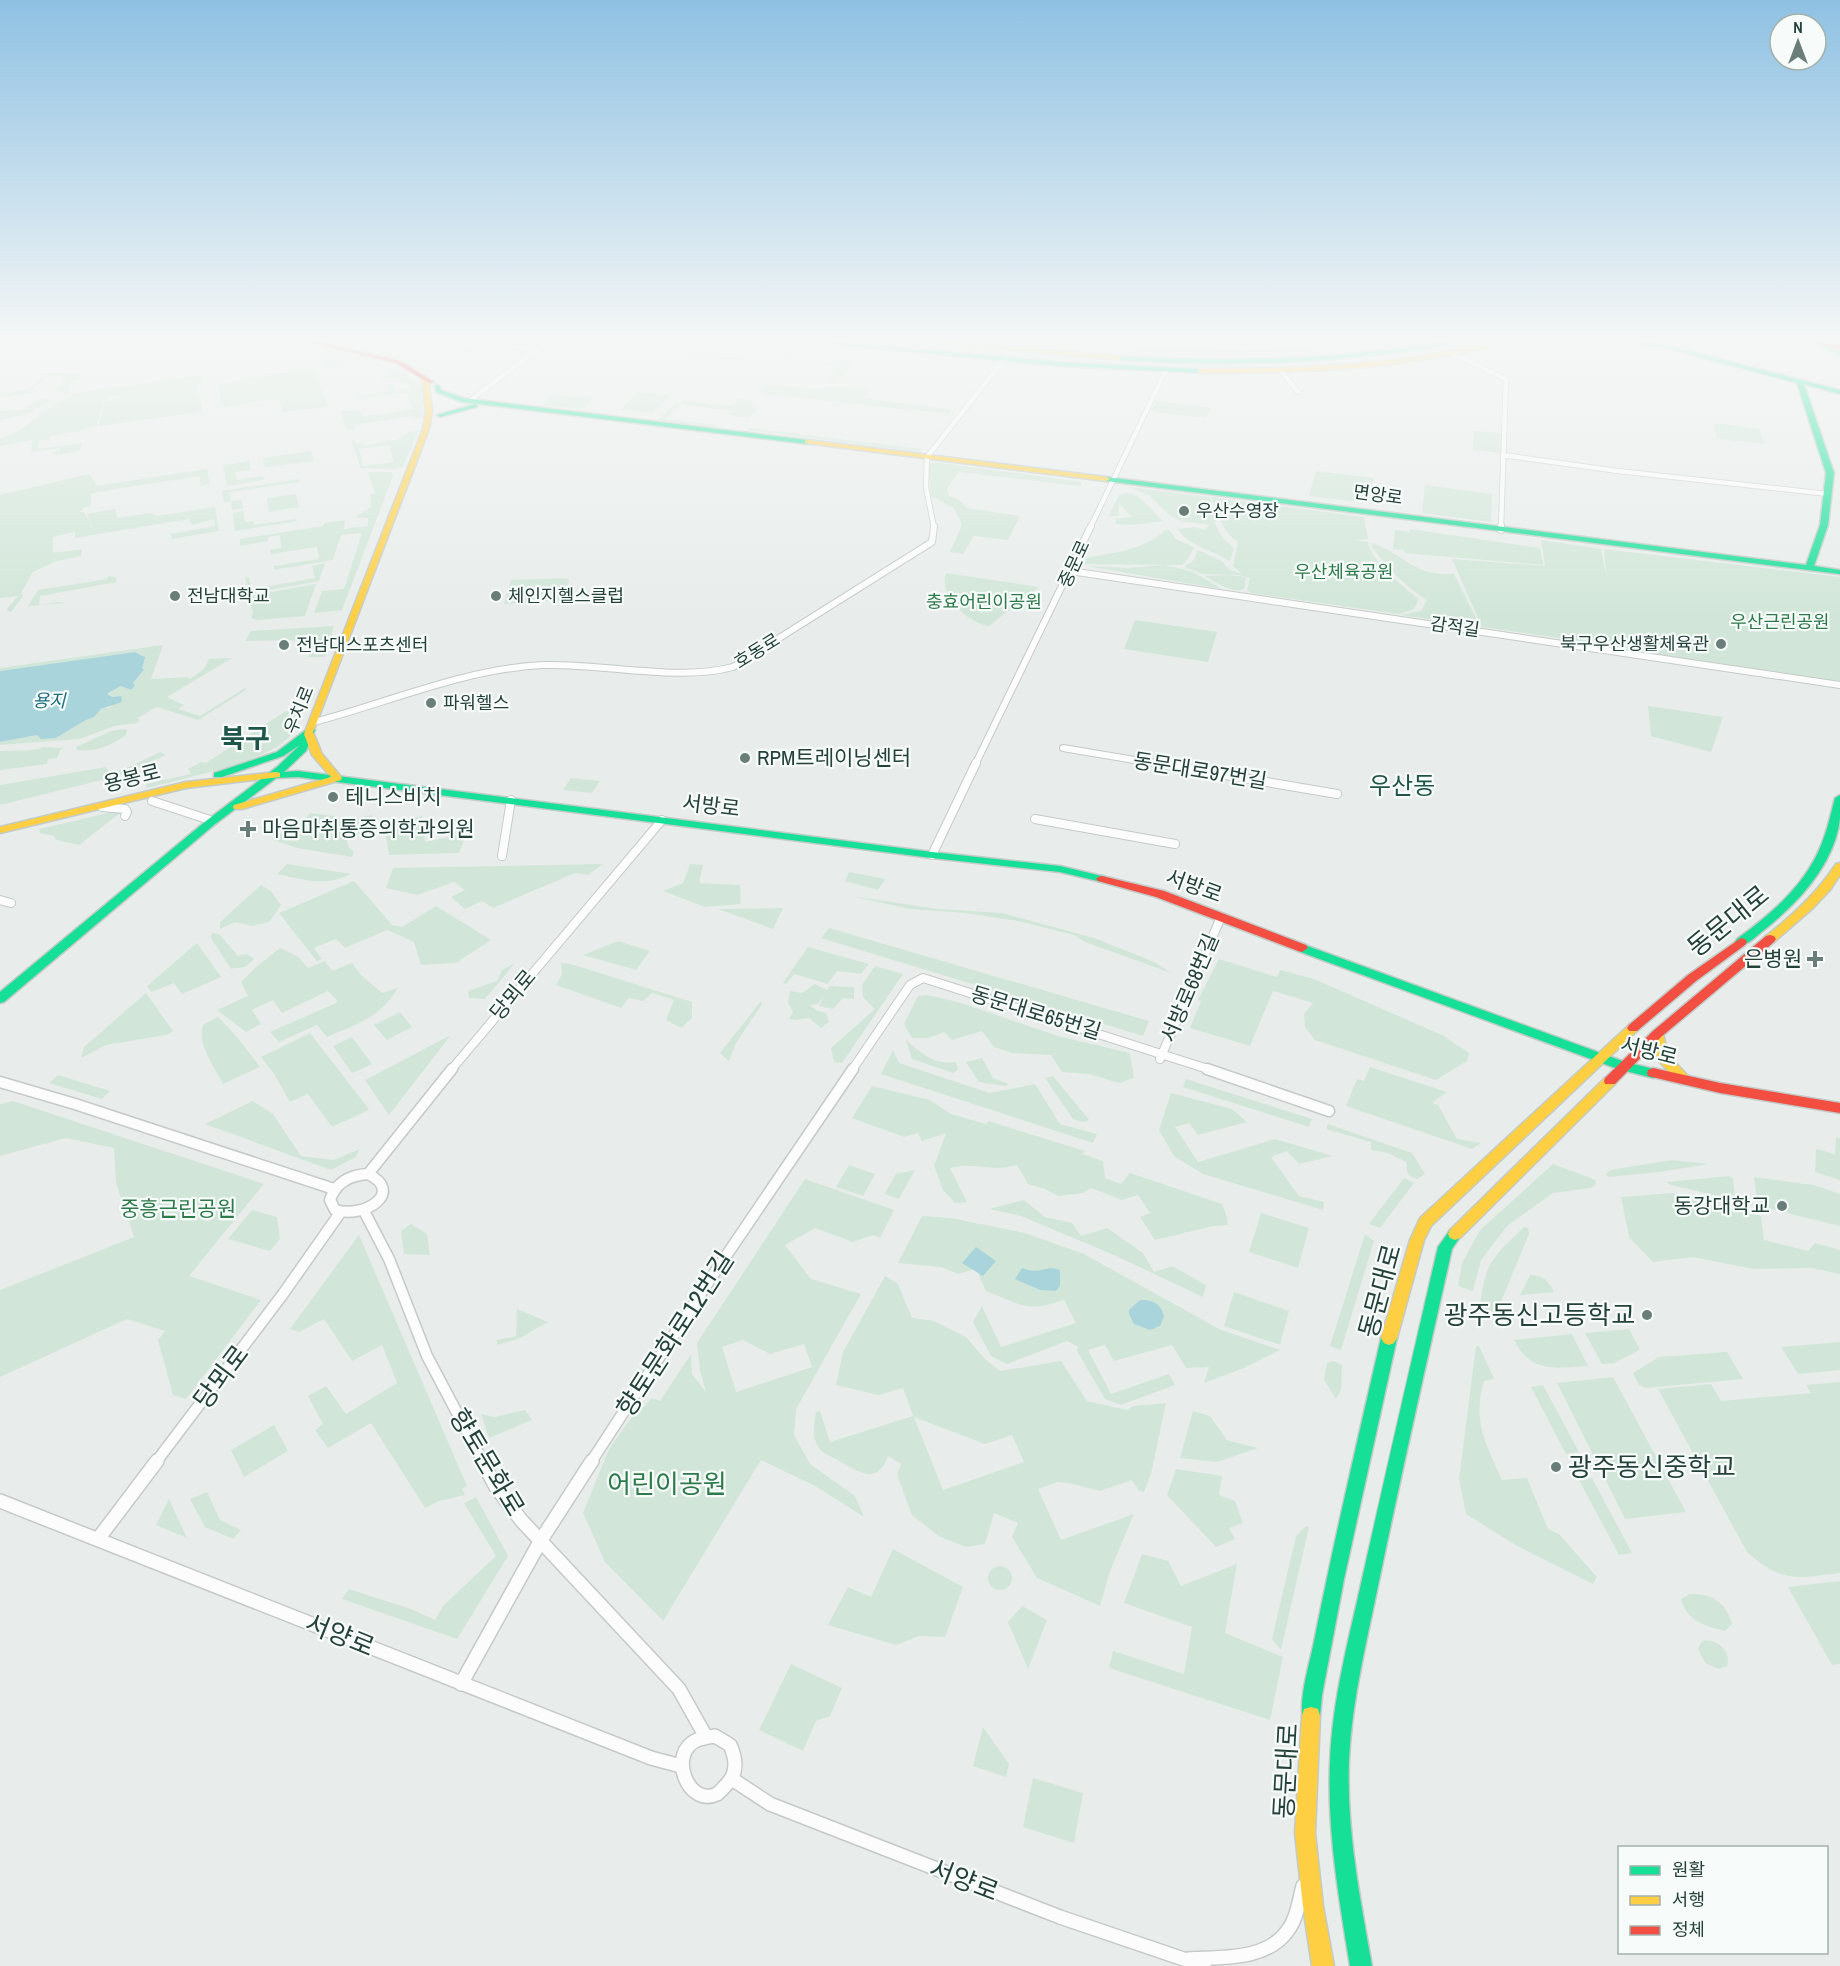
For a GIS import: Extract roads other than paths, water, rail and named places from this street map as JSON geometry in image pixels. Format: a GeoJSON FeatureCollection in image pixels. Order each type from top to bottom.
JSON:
{"type":"FeatureCollection","features":[{"type":"Feature","properties":{"kind":"main road","name":"우치로"},"geometry":{"type":"LineString","coordinates":[[0,999],[303,749],[413,460],[427,434]]}},
{"type":"Feature","properties":{"kind":"main road","name":"면앙로"},"geometry":{"type":"LineString","coordinates":[[740,434],[1840,572]]}},
{"type":"Feature","properties":{"kind":"main road"},"geometry":{"type":"LineString","coordinates":[[1809,569],[1824,525],[1830,473],[1817,434]]}},
{"type":"Feature","properties":{"kind":"main road"},"geometry":{"type":"LineString","coordinates":[[178,787],[280,754],[309,734],[317,755],[337,778],[228,809]]}},
{"type":"Feature","properties":{"kind":"main road","name":"서방로"},"geometry":{"type":"LineString","coordinates":[[275,774],[337,778],[932,855],[1017,863],[1084,874],[1160,894],[1452,1005],[1623,1066],[1684,1080],[1840,1108]]}},
{"type":"Feature","properties":{"kind":"main road","name":"용봉로"},"geometry":{"type":"LineString","coordinates":[[0,830],[178,787],[275,774]]}},
{"type":"Feature","properties":{"kind":"main road","name":"동문대로"},"geometry":{"type":"LineString","coordinates":[[1323,1966],[1308,1868],[1305,1803],[1313,1695],[1335,1579],[1410,1258],[1425,1222],[1599,1058],[1674,991],[1784,907],[1816,868],[1826,849],[1840,798]]}},
{"type":"Feature","properties":{"kind":"main road","name":"동문대로"},"geometry":{"type":"LineString","coordinates":[[1360,1966],[1342,1848],[1339,1784],[1342,1737],[1362,1621],[1445,1247],[1463,1225],[1657,1034],[1806,909],[1834,877],[1840,866]]}},
{"type":"Feature","properties":{"kind":"main road"},"geometry":{"type":"LineString","coordinates":[[1657,1034],[1662,1057],[1684,1080]]}},
{"type":"Feature","properties":{"kind":"street"},"geometry":{"type":"LineString","coordinates":[[927,457],[945,434]]}},
{"type":"Feature","properties":{"kind":"street","name":"중문로"},"geometry":{"type":"LineString","coordinates":[[932,855],[1136,434]]}},
{"type":"Feature","properties":{"kind":"street"},"geometry":{"type":"LineString","coordinates":[[1501,530],[1504,434]]}},
{"type":"Feature","properties":{"kind":"street"},"geometry":{"type":"LineString","coordinates":[[1503,454],[1618,471],[1828,494]]}},
{"type":"Feature","properties":{"kind":"street","name":"호동로"},"geometry":{"type":"LineString","coordinates":[[314,722],[487,673],[513,668],[564,666],[711,673],[733,667],[929,545],[935,538],[935,531],[926,487],[927,457]]}},
{"type":"Feature","properties":{"kind":"street","name":"감적길"},"geometry":{"type":"LineString","coordinates":[[1070,571],[1840,685]]}},
{"type":"Feature","properties":{"kind":"street","name":"동문대로97번길"},"geometry":{"type":"LineString","coordinates":[[1063,748],[1336,794]]}},
{"type":"Feature","properties":{"kind":"street"},"geometry":{"type":"LineString","coordinates":[[501,856],[511,800]]}},
{"type":"Feature","properties":{"kind":"street"},"geometry":{"type":"LineString","coordinates":[[152,801],[213,821]]}},
{"type":"Feature","properties":{"kind":"street"},"geometry":{"type":"LineString","coordinates":[[99,807],[121,808],[127,812],[125,816]]}},
{"type":"Feature","properties":{"kind":"street"},"geometry":{"type":"LineString","coordinates":[[1035,819],[1175,844]]}},
{"type":"Feature","properties":{"kind":"street","name":"당뫼로"},"geometry":{"type":"LineString","coordinates":[[368,1174],[491,1020],[662,820]]}},
{"type":"Feature","properties":{"kind":"street"},"geometry":{"type":"LineString","coordinates":[[0,900],[11,903]]}},
{"type":"Feature","properties":{"kind":"street","name":"서방로68번길"},"geometry":{"type":"LineString","coordinates":[[1161,1056],[1221,917]]}},
{"type":"Feature","properties":{"kind":"street","name":"동문대로65번길"},"geometry":{"type":"LineString","coordinates":[[812,1130],[905,991],[910,985],[923,978],[1329,1111]]}},
{"type":"Feature","properties":{"kind":"street"},"geometry":{"type":"LineString","coordinates":[[0,1082],[334,1189]]}},
{"type":"Feature","properties":{"kind":"street","name":"향토문화로12번길"},"geometry":{"type":"LineString","coordinates":[[541,1540],[711,1278],[812,1130]]}},
{"type":"Feature","properties":{"kind":"street"},"geometry":{"type":"LineString","coordinates":[[368,1174],[380,1180],[383,1191],[376,1203],[364,1211],[347,1214],[335,1210],[330,1200],[334,1189],[346,1179],[368,1174]]}},
{"type":"Feature","properties":{"kind":"street","name":"향토문화로"},"geometry":{"type":"LineString","coordinates":[[364,1211],[389,1259],[427,1356],[480,1458],[507,1504],[679,1689],[706,1737]]}},
{"type":"Feature","properties":{"kind":"street","name":"당뫼로"},"geometry":{"type":"LineString","coordinates":[[98,1539],[284,1294],[340,1213]]}},
{"type":"Feature","properties":{"kind":"street","name":"서양로"},"geometry":{"type":"LineString","coordinates":[[0,1502],[651,1758],[681,1766]]}},
{"type":"Feature","properties":{"kind":"street"},"geometry":{"type":"LineString","coordinates":[[461,1684],[541,1540]]}},
{"type":"Feature","properties":{"kind":"street"},"geometry":{"type":"LineString","coordinates":[[706,1737],[724,1739],[730,1745],[736,1761],[732,1779],[719,1791],[710,1795],[700,1795],[685,1785],[681,1766],[689,1746],[706,1737]]}},
{"type":"Feature","properties":{"kind":"street","name":"서양로"},"geometry":{"type":"LineString","coordinates":[[732,1779],[780,1808],[1059,1917],[1204,1966]]}},
{"type":"Feature","properties":{"kind":"street"},"geometry":{"type":"LineString","coordinates":[[1184,1959],[1258,1951],[1280,1940],[1293,1921],[1308,1868]]}},
{"type":"Feature","properties":{"kind":"water","name":"용지"},"geometry":{"type":"Polygon","coordinates":[[[135,652],[145,657],[142,668],[144,670],[133,683],[135,686],[131,690],[121,686],[107,694],[112,697],[121,696],[122,702],[101,709],[94,717],[56,738],[41,739],[37,735],[0,742],[0,671],[135,652]]]}},
{"type":"Feature","properties":{"kind":"water"},"geometry":{"type":"Polygon","coordinates":[[[976,1247],[996,1261],[983,1276],[962,1263],[976,1247]]]}},
{"type":"Feature","properties":{"kind":"water"},"geometry":{"type":"Polygon","coordinates":[[[1022,1268],[1034,1271],[1050,1268],[1060,1270],[1060,1286],[1056,1291],[1040,1290],[1015,1279],[1022,1268]]]}},
{"type":"Feature","properties":{"kind":"water"},"geometry":{"type":"Polygon","coordinates":[[[1140,1300],[1149,1300],[1159,1306],[1164,1317],[1160,1326],[1150,1330],[1134,1324],[1129,1310],[1140,1300]]]}},
{"type":"Feature","properties":{"kind":"place","name":"우산수영장"},"geometry":{"type":"Point","coordinates":[1184,511]}},
{"type":"Feature","properties":{"kind":"place","name":"전남대학교"},"geometry":{"type":"Point","coordinates":[175,596]}},
{"type":"Feature","properties":{"kind":"place","name":"체인지헬스클럽"},"geometry":{"type":"Point","coordinates":[496,596]}},
{"type":"Feature","properties":{"kind":"place","name":"북구우산생활체육관"},"geometry":{"type":"Point","coordinates":[1721,644]}},
{"type":"Feature","properties":{"kind":"place","name":"전남대스포츠센터"},"geometry":{"type":"Point","coordinates":[284,645]}},
{"type":"Feature","properties":{"kind":"place","name":"파워헬스"},"geometry":{"type":"Point","coordinates":[431,703]}},
{"type":"Feature","properties":{"kind":"place","name":"RPM트레이닝센터"},"geometry":{"type":"Point","coordinates":[745,758]}},
{"type":"Feature","properties":{"kind":"place","name":"테니스비치"},"geometry":{"type":"Point","coordinates":[333,797]}},
{"type":"Feature","properties":{"kind":"place","name":"마음마취통증의학과의원"},"geometry":{"type":"Point","coordinates":[248,829]}},
{"type":"Feature","properties":{"kind":"place","name":"은병원"},"geometry":{"type":"Point","coordinates":[1815,959]}},
{"type":"Feature","properties":{"kind":"place","name":"동강대학교"},"geometry":{"type":"Point","coordinates":[1782,1206]}},
{"type":"Feature","properties":{"kind":"place","name":"광주동신고등학교"},"geometry":{"type":"Point","coordinates":[1647,1315]}},
{"type":"Feature","properties":{"kind":"place","name":"광주동신중학교"},"geometry":{"type":"Point","coordinates":[1556,1467]}},
{"type":"Feature","properties":{"kind":"district","name":"북구"},"geometry":{"type":"Point","coordinates":[245,739]}},
{"type":"Feature","properties":{"kind":"district","name":"우산동"},"geometry":{"type":"Point","coordinates":[1402,786]}},
{"type":"Feature","properties":{"kind":"park label","name":"우산체육공원"},"geometry":{"type":"Point","coordinates":[1344,572]}},
{"type":"Feature","properties":{"kind":"park label","name":"충효어린이공원"},"geometry":{"type":"Point","coordinates":[984,602]}},
{"type":"Feature","properties":{"kind":"park label","name":"우산근린공원"},"geometry":{"type":"Point","coordinates":[1780,622]}},
{"type":"Feature","properties":{"kind":"park label","name":"중흥근린공원"},"geometry":{"type":"Point","coordinates":[178,1209]}},
{"type":"Feature","properties":{"kind":"park label","name":"어린이공원"},"geometry":{"type":"Point","coordinates":[667,1484]}}]}
